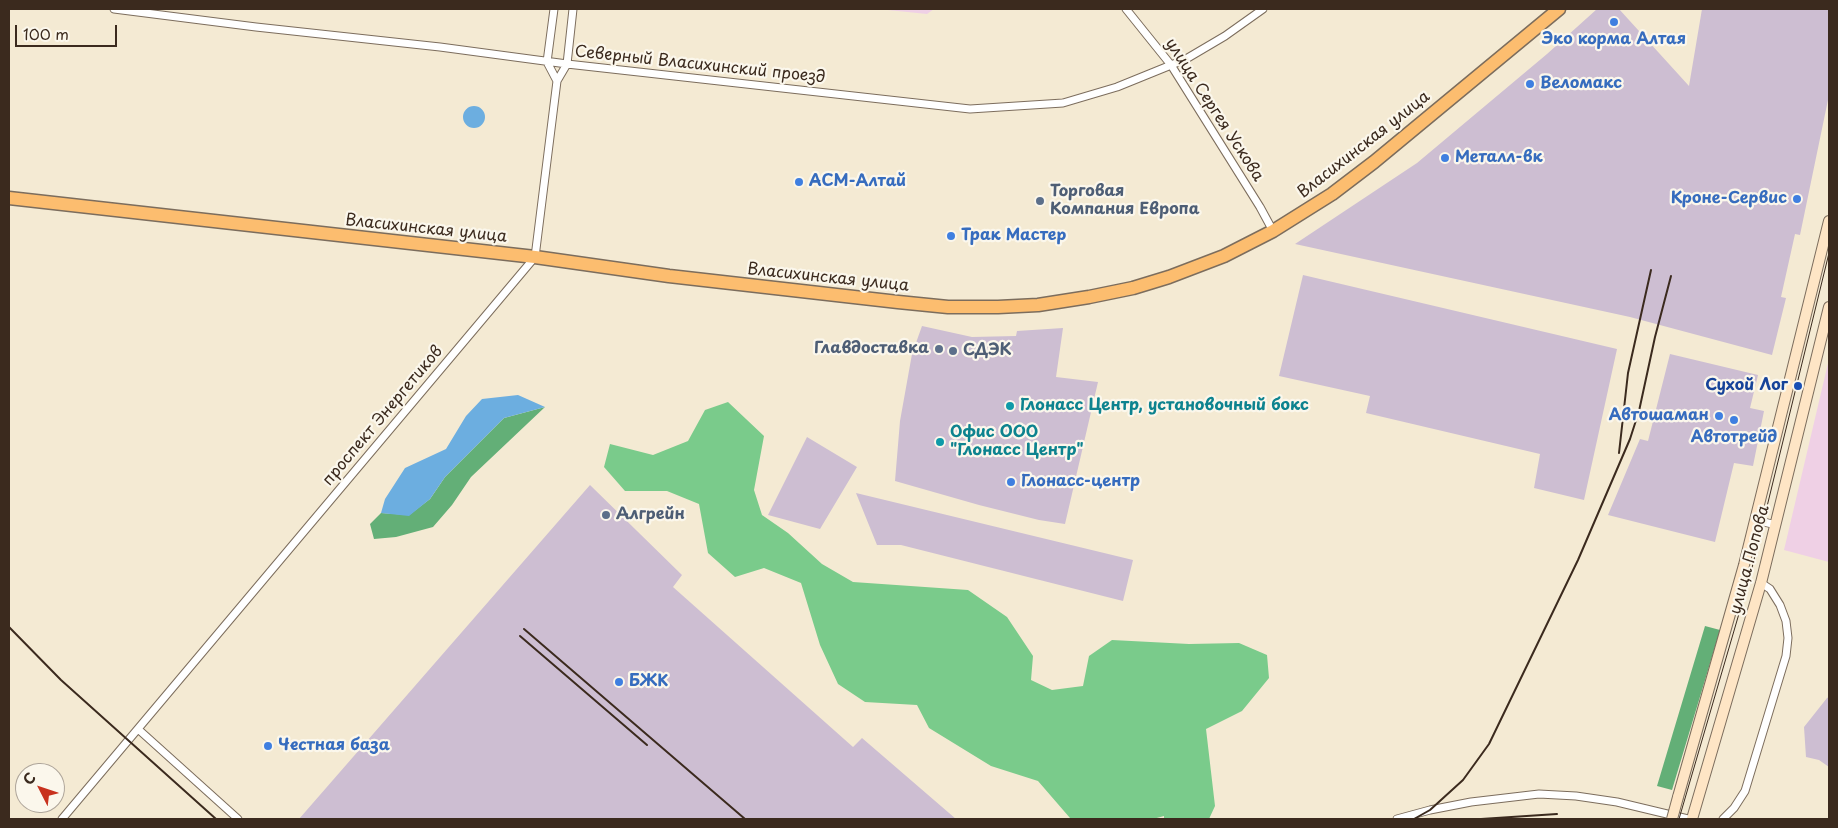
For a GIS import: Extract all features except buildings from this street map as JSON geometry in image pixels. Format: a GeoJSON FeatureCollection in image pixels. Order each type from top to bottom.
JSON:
{"type":"FeatureCollection","features":[{"type":"Feature","properties":{"kind":"highway","name":"Власихинская улица"},"geometry":{"type":"LineString","coordinates":[[9,198],[948,307],[998,307],[1064,301],[1133,288],[1169,277],[1224,256],[1273,231],[1332,194],[1374,162],[1559,9]]}},
{"type":"Feature","properties":{"kind":"main road"},"geometry":{"type":"LineString","coordinates":[[1672,819],[1742,575],[1829,221]]}},
{"type":"Feature","properties":{"kind":"main road","name":"улица Попова"},"geometry":{"type":"LineString","coordinates":[[1692,819],[1761,584],[1829,307]]}},
{"type":"Feature","properties":{"kind":"street","name":"Северный Власихинский проезд"},"geometry":{"type":"LineString","coordinates":[[114,9],[440,47],[547,62],[970,109],[1010,108],[1075,100],[1117,88],[1206,48],[1263,9]]}},
{"type":"Feature","properties":{"kind":"street"},"geometry":{"type":"LineString","coordinates":[[554,9],[547,62],[557,81]]}},
{"type":"Feature","properties":{"kind":"street"},"geometry":{"type":"LineString","coordinates":[[535,258],[557,81],[567,64],[573,9]]}},
{"type":"Feature","properties":{"kind":"street","name":"улица Сергея Ускова"},"geometry":{"type":"LineString","coordinates":[[1126,9],[1170,65],[1273,231]]}},
{"type":"Feature","properties":{"kind":"street","name":"проспект Энергетиков"},"geometry":{"type":"LineString","coordinates":[[62,819],[535,258]]}},
{"type":"Feature","properties":{"kind":"street"},"geometry":{"type":"LineString","coordinates":[[1756,520],[1776,525]]}},
{"type":"Feature","properties":{"kind":"street"},"geometry":{"type":"LineString","coordinates":[[1723,819],[1727,817],[1745,791],[1786,656],[1788,638],[1786,621],[1780,605],[1770,589],[1761,584]]}},
{"type":"Feature","properties":{"kind":"street"},"geometry":{"type":"LineString","coordinates":[[138,729],[238,819]]}},
{"type":"Feature","properties":{"kind":"street"},"geometry":{"type":"LineString","coordinates":[[1397,819],[1471,802],[1539,794],[1576,796],[1617,802],[1688,819]]}},
{"type":"Feature","properties":{"kind":"shaded area"},"geometry":{"type":"Polygon","coordinates":[[[878,9],[934,9],[927,14],[878,9]]]}},
{"type":"Feature","properties":{"kind":"shaded area"},"geometry":{"type":"Polygon","coordinates":[[[1597,9],[1619,9],[1689,86],[1702,9],[1829,9],[1829,95],[1800,235],[1795,234],[1781,297],[1786,298],[1772,355],[1630,317],[1295,244],[1417,163],[1547,54],[1597,9]]]}},
{"type":"Feature","properties":{"kind":"shaded area"},"geometry":{"type":"Polygon","coordinates":[[[1303,275],[1617,349],[1584,500],[1534,488],[1540,454],[1366,413],[1370,396],[1279,376],[1303,275]]]}},
{"type":"Feature","properties":{"kind":"shaded area"},"geometry":{"type":"Polygon","coordinates":[[[922,326],[972,337],[1016,336],[1017,331],[1063,328],[1056,377],[1098,382],[1065,524],[1039,520],[979,505],[895,481],[900,421],[912,354],[922,326]]]}},
{"type":"Feature","properties":{"kind":"shaded area"},"geometry":{"type":"Polygon","coordinates":[[[1670,354],[1758,375],[1750,408],[1764,411],[1753,466],[1734,463],[1715,542],[1608,515],[1640,439],[1648,441],[1670,354]]]}},
{"type":"Feature","properties":{"kind":"shaded area"},"geometry":{"type":"Polygon","coordinates":[[[1829,359],[1829,562],[1784,550],[1829,359]]]}},
{"type":"Feature","properties":{"kind":"shaded area"},"geometry":{"type":"Polygon","coordinates":[[[807,437],[857,467],[820,529],[768,515],[807,437]]]}},
{"type":"Feature","properties":{"kind":"shaded area"},"geometry":{"type":"Polygon","coordinates":[[[590,485],[682,575],[673,587],[853,747],[862,738],[956,819],[299,819],[590,485]]]}},
{"type":"Feature","properties":{"kind":"shaded area"},"geometry":{"type":"Polygon","coordinates":[[[856,493],[1133,560],[1123,601],[901,545],[877,545],[856,493]]]}},
{"type":"Feature","properties":{"kind":"shaded area"},"geometry":{"type":"Polygon","coordinates":[[[1829,697],[1829,767],[1819,760],[1806,757],[1804,727],[1829,697]]]}},
{"type":"Feature","properties":{"kind":"green space"},"geometry":{"type":"Polygon","coordinates":[[[728,402],[764,436],[754,490],[762,515],[788,533],[822,564],[853,582],[968,590],[1007,617],[1033,656],[1031,680],[1052,690],[1083,686],[1089,656],[1112,640],[1189,644],[1239,643],[1267,655],[1269,678],[1242,711],[1206,729],[1215,806],[1209,819],[1164,819],[1164,816],[1153,819],[1070,818],[1038,781],[991,766],[929,728],[917,705],[865,702],[838,684],[820,645],[801,583],[764,568],[735,577],[708,553],[699,504],[667,491],[625,491],[604,467],[610,444],[653,455],[688,441],[705,410],[728,402]]]}},
{"type":"Feature","properties":{"kind":"green space"},"geometry":{"type":"Polygon","coordinates":[[[545,407],[471,477],[452,505],[433,527],[396,537],[374,539],[370,524],[381,513],[409,515],[430,499],[445,477],[504,418],[545,407]]]}},
{"type":"Feature","properties":{"kind":"green space"},"geometry":{"type":"Polygon","coordinates":[[[1705,626],[1720,630],[1672,790],[1657,786],[1705,626]]]}},
{"type":"Feature","properties":{"kind":"water"},"geometry":{"type":"Polygon","coordinates":[[[474,106],[484,113],[485,117],[478,127],[474,128],[464,121],[463,117],[470,107],[474,106]]]}},
{"type":"Feature","properties":{"kind":"water"},"geometry":{"type":"Polygon","coordinates":[[[518,395],[545,407],[504,418],[445,477],[430,499],[409,516],[381,513],[385,499],[405,468],[446,449],[466,416],[482,399],[518,395]]]}},
{"type":"Feature","properties":{"kind":"tram line"},"geometry":{"type":"LineString","coordinates":[[1679,819],[1750,576],[1829,253]]}},
{"type":"Feature","properties":{"kind":"railway"},"geometry":{"type":"LineString","coordinates":[[1619,453],[1628,373],[1651,270]]}},
{"type":"Feature","properties":{"kind":"railway"},"geometry":{"type":"LineString","coordinates":[[1414,819],[1430,810],[1463,780],[1489,744],[1578,560],[1630,439],[1639,411],[1671,276]]}},
{"type":"Feature","properties":{"kind":"railway"},"geometry":{"type":"LineString","coordinates":[[9,627],[61,680],[216,819]]}},
{"type":"Feature","properties":{"kind":"railway"},"geometry":{"type":"LineString","coordinates":[[524,629],[745,819]]}},
{"type":"Feature","properties":{"kind":"railway"},"geometry":{"type":"LineString","coordinates":[[520,636],[647,745]]}},
{"type":"Feature","properties":{"kind":"railway"},"geometry":{"type":"LineString","coordinates":[[1481,819],[1557,814]]}},
{"type":"Feature","properties":{"kind":"place","name":"Эко корма Алтая"},"geometry":{"type":"Point","coordinates":[1614,22]}},
{"type":"Feature","properties":{"kind":"place","name":"Веломакс"},"geometry":{"type":"Point","coordinates":[1530,84]}},
{"type":"Feature","properties":{"kind":"place","name":"Металл-вк"},"geometry":{"type":"Point","coordinates":[1445,158]}},
{"type":"Feature","properties":{"kind":"place","name":"АСМ-Алтай"},"geometry":{"type":"Point","coordinates":[799,182]}},
{"type":"Feature","properties":{"kind":"place","name":"Кроне-Сервис"},"geometry":{"type":"Point","coordinates":[1797,199]}},
{"type":"Feature","properties":{"kind":"place","name":"Торговая Компания Европа"},"geometry":{"type":"Point","coordinates":[1040,201]}},
{"type":"Feature","properties":{"kind":"place","name":"Трак Мастер"},"geometry":{"type":"Point","coordinates":[951,236]}},
{"type":"Feature","properties":{"kind":"place","name":"Главдоставка"},"geometry":{"type":"Point","coordinates":[939,349]}},
{"type":"Feature","properties":{"kind":"place","name":"СДЭК"},"geometry":{"type":"Point","coordinates":[953,351]}},
{"type":"Feature","properties":{"kind":"place","name":"Сухой Лог"},"geometry":{"type":"Point","coordinates":[1798,386]}},
{"type":"Feature","properties":{"kind":"place","name":"Глонасс Центр, установочный бокс"},"geometry":{"type":"Point","coordinates":[1010,406]}},
{"type":"Feature","properties":{"kind":"place","name":"Автошаман"},"geometry":{"type":"Point","coordinates":[1719,416]}},
{"type":"Feature","properties":{"kind":"place","name":"Автотрейд"},"geometry":{"type":"Point","coordinates":[1734,420]}},
{"type":"Feature","properties":{"kind":"place","name":"Офис ООО \"Глонасс Центр\""},"geometry":{"type":"Point","coordinates":[940,442]}},
{"type":"Feature","properties":{"kind":"place","name":"Глонасс-центр"},"geometry":{"type":"Point","coordinates":[1011,482]}},
{"type":"Feature","properties":{"kind":"place","name":"Алгрейн"},"geometry":{"type":"Point","coordinates":[606,515]}},
{"type":"Feature","properties":{"kind":"place","name":"БЖК"},"geometry":{"type":"Point","coordinates":[619,682]}},
{"type":"Feature","properties":{"kind":"place","name":"Честная база"},"geometry":{"type":"Point","coordinates":[268,746]}}]}
